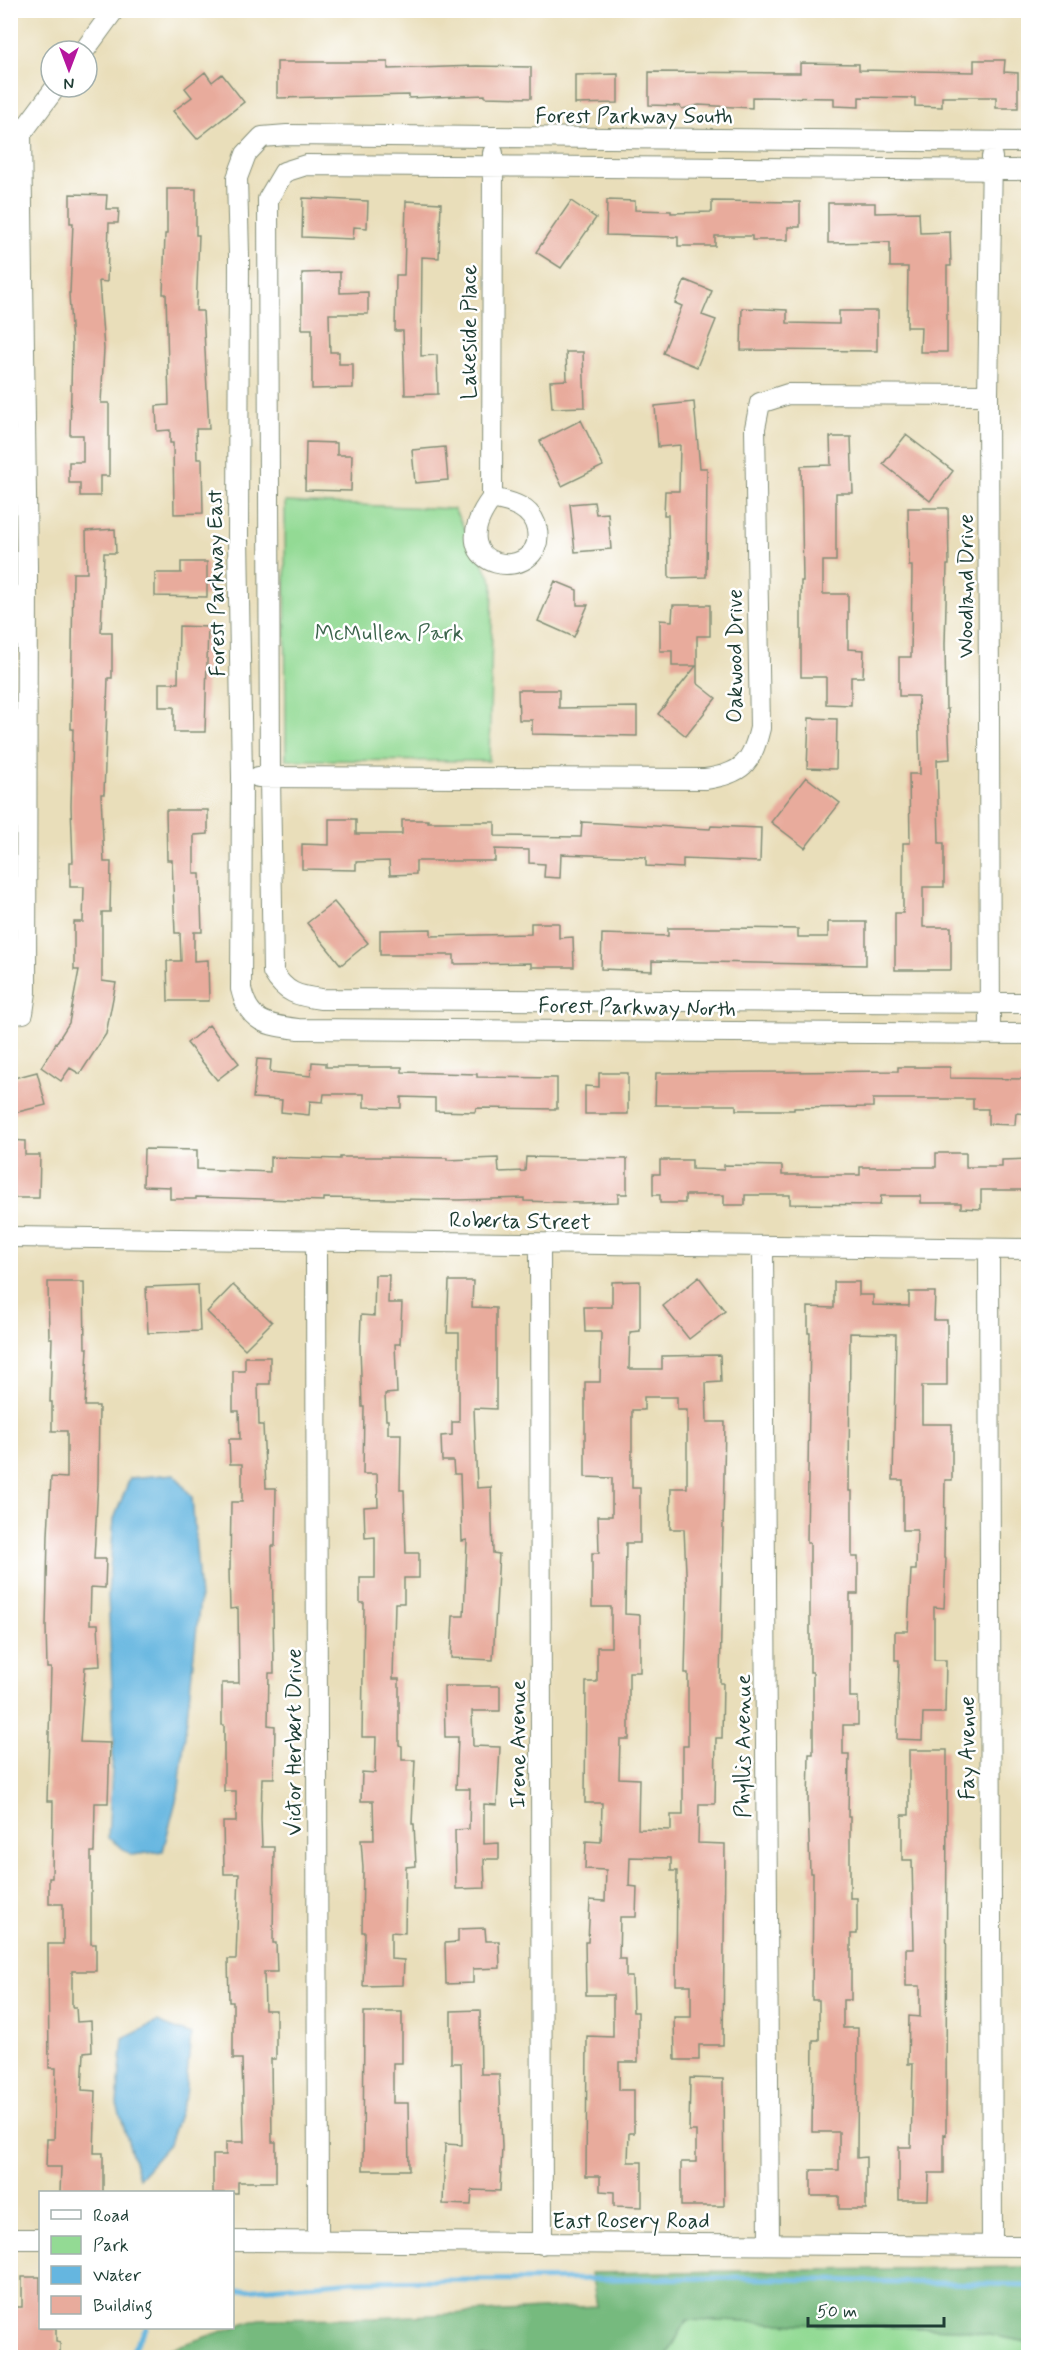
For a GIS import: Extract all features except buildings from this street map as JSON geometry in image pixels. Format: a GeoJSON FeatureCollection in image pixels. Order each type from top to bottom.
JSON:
{"type":"FeatureCollection","features":[{"type":"Feature","properties":{"kind":"street"},"geometry":{"type":"LineString","coordinates":[[93,39],[114,10]]}},
{"type":"Feature","properties":{"kind":"street"},"geometry":{"type":"LineString","coordinates":[[14,1014],[23,1013],[26,992],[27,567],[16,134],[46,99]]}},
{"type":"Feature","properties":{"kind":"street","name":"Forest Parkway South"},"geometry":{"type":"LineString","coordinates":[[246,154],[262,137],[287,135],[1029,142]]}},
{"type":"Feature","properties":{"kind":"street","name":"Lakeside Place"},"geometry":{"type":"LineString","coordinates":[[492,498],[493,138]]}},
{"type":"Feature","properties":{"kind":"street","name":"Woodland Drive"},"geometry":{"type":"LineString","coordinates":[[990,1034],[988,395],[992,142]]}},
{"type":"Feature","properties":{"kind":"street","name":"Forest Parkway East"},"geometry":{"type":"LineString","coordinates":[[246,154],[237,178],[238,537],[242,777],[241,989],[249,1011]]}},
{"type":"Feature","properties":{"kind":"street"},"geometry":{"type":"LineString","coordinates":[[242,777],[270,777],[268,199],[284,172],[306,165],[1029,170]]}},
{"type":"Feature","properties":{"kind":"street","name":"Oakwood Drive"},"geometry":{"type":"LineString","coordinates":[[270,777],[705,779],[727,776],[746,765],[755,749],[760,728],[755,428],[760,404],[788,394],[988,395]]}},
{"type":"Feature","properties":{"kind":"street","name":"Forest Parkway North"},"geometry":{"type":"LineString","coordinates":[[270,777],[273,972],[281,986],[303,997],[321,999],[1029,1003]]}},
{"type":"Feature","properties":{"kind":"street"},"geometry":{"type":"LineString","coordinates":[[474,1000],[474,1029]]}},
{"type":"Feature","properties":{"kind":"street","name":"Forest Parkway North"},"geometry":{"type":"LineString","coordinates":[[249,1011],[258,1019],[273,1026],[298,1029],[1029,1034]]}},
{"type":"Feature","properties":{"kind":"street","name":"Roberta Street"},"geometry":{"type":"LineString","coordinates":[[10,1238],[1029,1249]]}},
{"type":"Feature","properties":{"kind":"street","name":"Victor Herbert Drive"},"geometry":{"type":"LineString","coordinates":[[316,1242],[318,2241]]}},
{"type":"Feature","properties":{"kind":"street","name":"Irene Avenue"},"geometry":{"type":"LineString","coordinates":[[540,1245],[542,2244]]}},
{"type":"Feature","properties":{"kind":"street","name":"Phyllis Avenue"},"geometry":{"type":"LineString","coordinates":[[763,1247],[768,2244]]}},
{"type":"Feature","properties":{"kind":"street","name":"Fay Avenue"},"geometry":{"type":"LineString","coordinates":[[989,1249],[992,2246]]}},
{"type":"Feature","properties":{"kind":"street"},"geometry":{"type":"LineString","coordinates":[[10,2239],[39,2239]]}},
{"type":"Feature","properties":{"kind":"street","name":"East Rosery Road"},"geometry":{"type":"LineString","coordinates":[[234,2241],[1029,2246]]}},
{"type":"Feature","properties":{"kind":"green space","name":"McMullen Park"},"geometry":{"type":"Polygon","coordinates":[[[285,502],[454,509],[493,583],[489,761],[286,760],[285,502]]]}},
{"type":"Feature","properties":{"kind":"green space"},"geometry":{"type":"Polygon","coordinates":[[[1028,2267],[1028,2342],[958,2329],[687,2320],[666,2357],[150,2357],[259,2319],[375,2318],[597,2306],[591,2273],[1028,2267]]]}},
{"type":"Feature","properties":{"kind":"green space"},"geometry":{"type":"Polygon","coordinates":[[[687,2320],[958,2329],[1028,2342],[1028,2358],[666,2358],[687,2320]]]}},
{"type":"Feature","properties":{"kind":"water"},"geometry":{"type":"Polygon","coordinates":[[[174,1474],[192,1497],[200,1599],[179,1789],[163,1851],[132,1855],[108,1838],[114,1736],[108,1594],[114,1519],[130,1478],[174,1474]]]}},
{"type":"Feature","properties":{"kind":"water"},"geometry":{"type":"Polygon","coordinates":[[[157,2022],[191,2035],[185,2096],[169,2144],[139,2178],[117,2104],[123,2039],[157,2022]]]}},
{"type":"Feature","properties":{"kind":"waterway"},"geometry":{"type":"LineString","coordinates":[[234,2291],[354,2281],[730,2278],[1028,2285]]}},
{"type":"Feature","properties":{"kind":"waterway"},"geometry":{"type":"LineString","coordinates":[[128,2358],[145,2329]]}}]}
